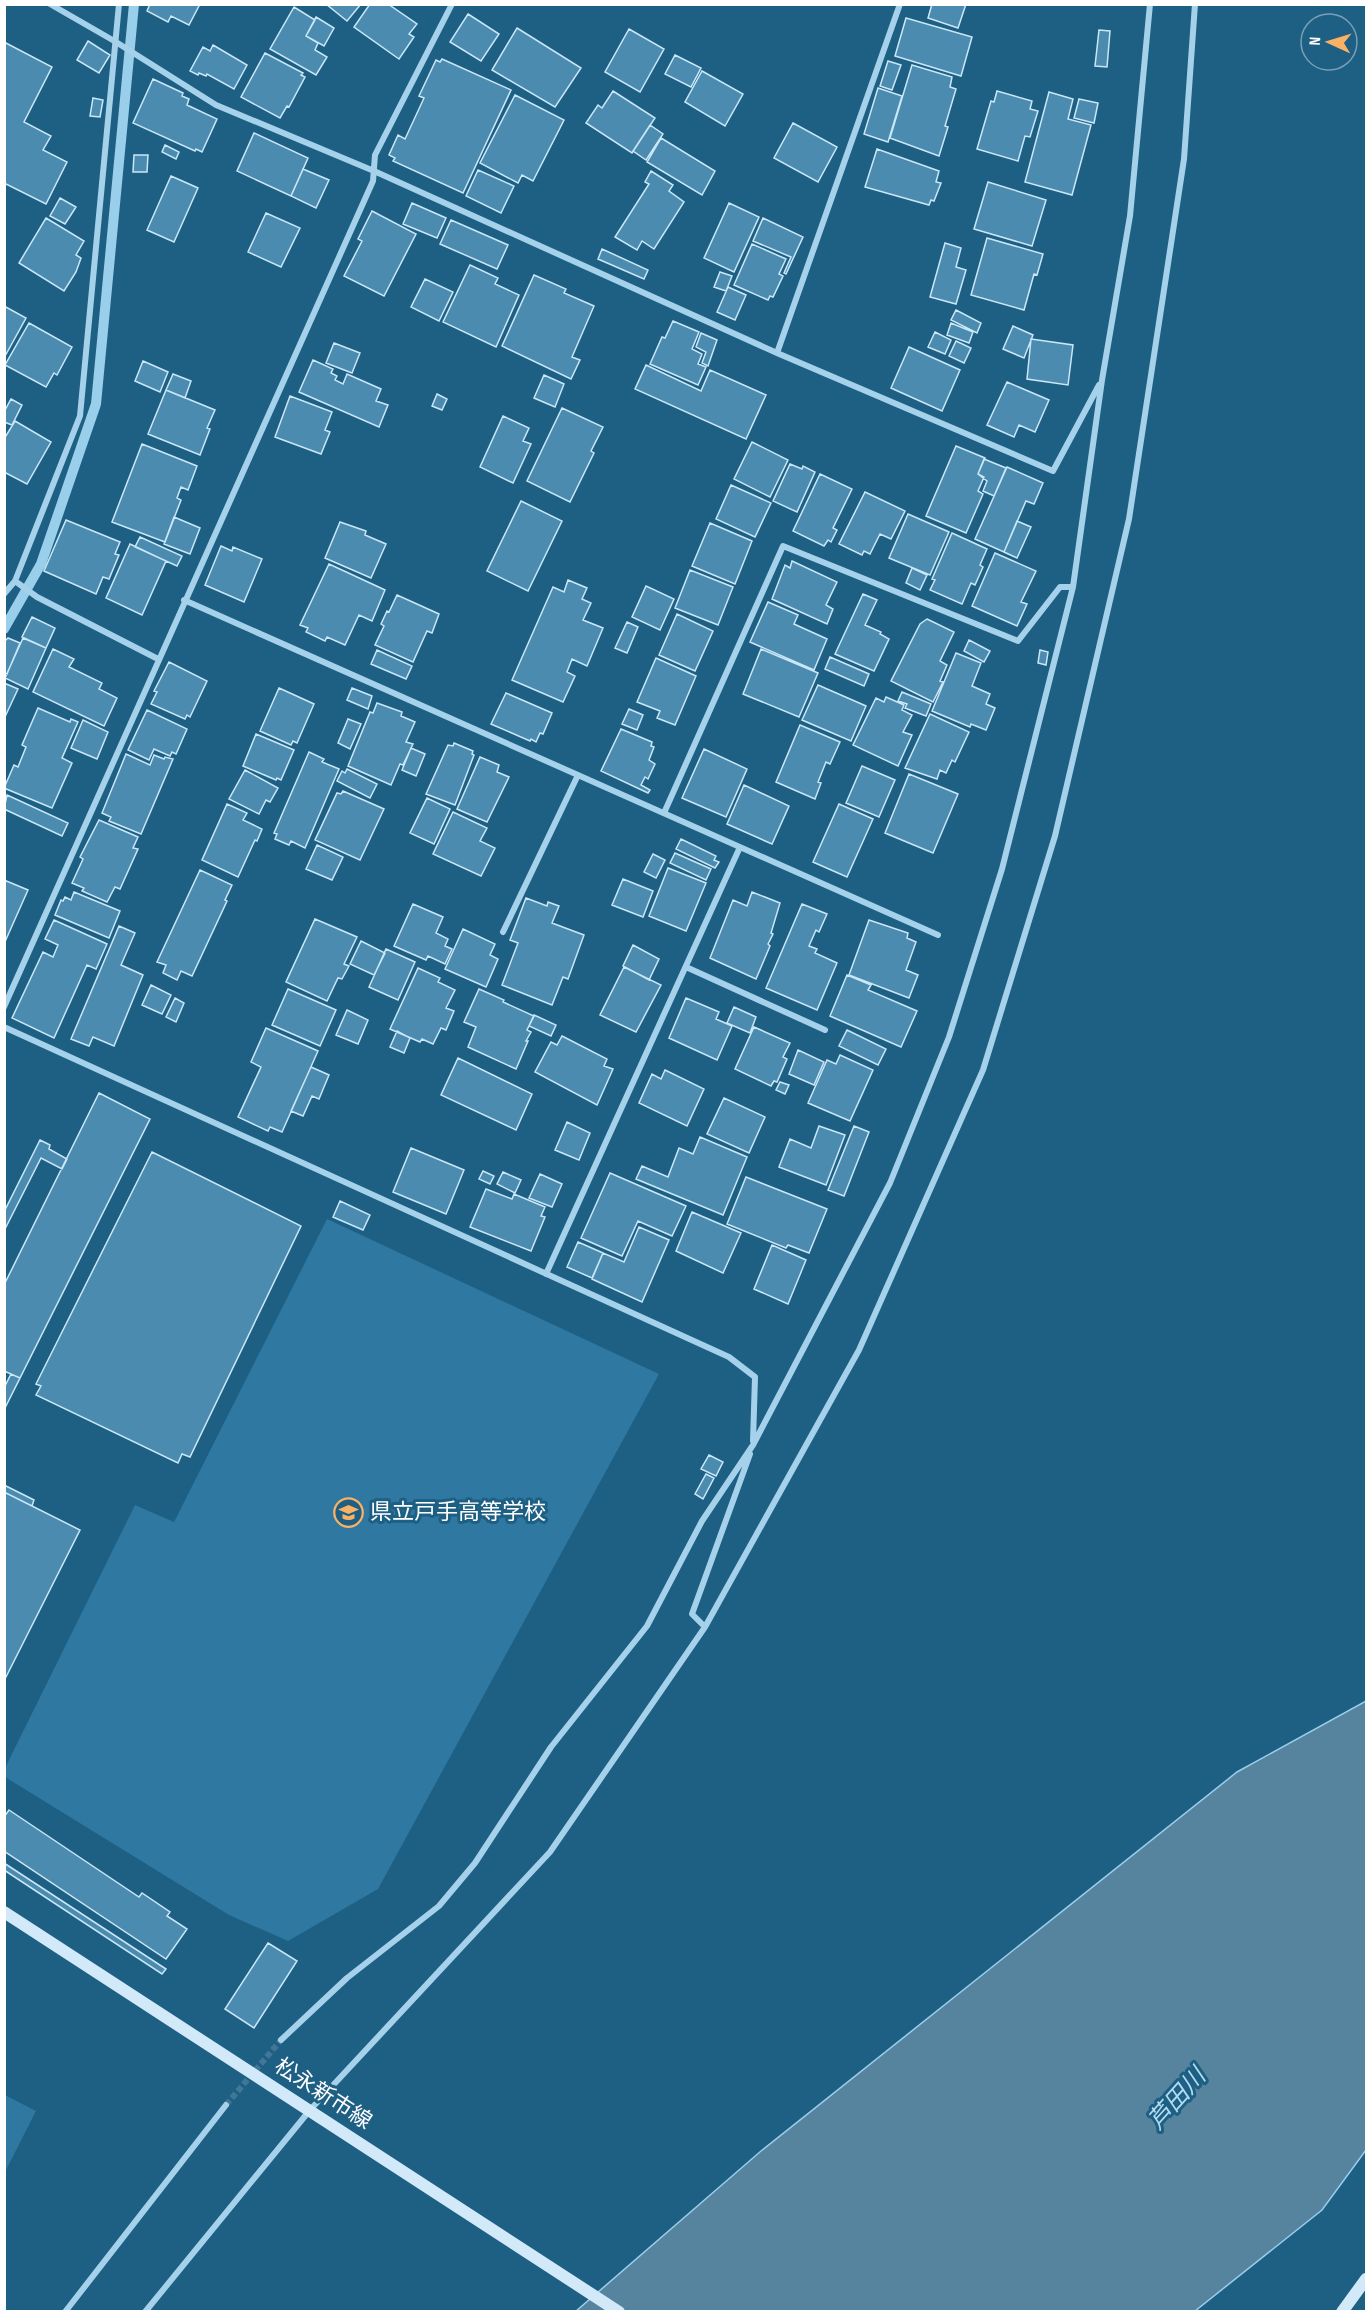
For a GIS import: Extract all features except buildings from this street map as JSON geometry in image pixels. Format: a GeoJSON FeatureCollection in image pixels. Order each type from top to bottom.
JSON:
{"type":"FeatureCollection","features":[{"type":"Feature","properties":{"kind":"main road","name":"松永新市線"},"geometry":{"type":"LineString","coordinates":[[4,1912],[619,2312]]}},
{"type":"Feature","properties":{"kind":"main road"},"geometry":{"type":"LineString","coordinates":[[1342,2312],[1366,2279]]}},
{"type":"Feature","properties":{"kind":"street"},"geometry":{"type":"LineString","coordinates":[[50,4],[116,42],[141,60],[216,105],[374,171],[777,353],[1053,471],[1102,380]]}},
{"type":"Feature","properties":{"kind":"street"},"geometry":{"type":"LineString","coordinates":[[4,594],[15,581],[80,416],[119,4]]}},
{"type":"Feature","properties":{"kind":"street"},"geometry":{"type":"LineString","coordinates":[[4,1007],[373,181],[375,156],[452,4]]}},
{"type":"Feature","properties":{"kind":"street"},"geometry":{"type":"LineString","coordinates":[[777,353],[900,4]]}},
{"type":"Feature","properties":{"kind":"street"},"geometry":{"type":"LineString","coordinates":[[281,2040],[347,1978],[439,1906],[475,1863],[551,1747],[646,1626],[702,1521],[753,1445],[890,1183],[949,1037],[1002,869],[1073,587],[1102,380],[1130,216],[1150,4]]}},
{"type":"Feature","properties":{"kind":"street"},"geometry":{"type":"LineString","coordinates":[[145,2312],[310,2110],[550,1852],[705,1627],[859,1350],[983,1070],[1055,836],[1129,519],[1184,159],[1195,4]]}},
{"type":"Feature","properties":{"kind":"street"},"geometry":{"type":"LineString","coordinates":[[663,813],[783,546],[1018,641],[1060,587],[1073,587]]}},
{"type":"Feature","properties":{"kind":"street"},"geometry":{"type":"LineString","coordinates":[[15,581],[37,597],[158,659]]}},
{"type":"Feature","properties":{"kind":"street"},"geometry":{"type":"LineString","coordinates":[[184,600],[938,935]]}},
{"type":"Feature","properties":{"kind":"street"},"geometry":{"type":"LineString","coordinates":[[503,932],[578,774]]}},
{"type":"Feature","properties":{"kind":"street"},"geometry":{"type":"LineString","coordinates":[[546,1274],[740,847]]}},
{"type":"Feature","properties":{"kind":"street"},"geometry":{"type":"LineString","coordinates":[[686,967],[825,1030]]}},
{"type":"Feature","properties":{"kind":"street"},"geometry":{"type":"LineString","coordinates":[[4,1027],[729,1357],[755,1377],[753,1445],[692,1614],[705,1627]]}},
{"type":"Feature","properties":{"kind":"street"},"geometry":{"type":"LineString","coordinates":[[65,2312],[226,2105]]}},
{"type":"Feature","properties":{"kind":"shaded area"},"geometry":{"type":"Polygon","coordinates":[[[327,1219],[659,1374],[378,1889],[288,1941],[229,1915],[5,1777],[5,1768],[135,1505],[174,1522],[327,1219]]]}},
{"type":"Feature","properties":{"kind":"shaded area"},"geometry":{"type":"Polygon","coordinates":[[[5,2095],[36,2111],[5,2172],[5,2095]]]}},
{"type":"Feature","properties":{"kind":"water","name":"芦田川"},"geometry":{"type":"Polygon","coordinates":[[[1366,1701],[1366,2150],[1322,2210],[1195,2311],[575,2312],[761,2151],[1237,1772],[1366,1701]]]}},
{"type":"Feature","properties":{"kind":"waterway"},"geometry":{"type":"LineString","coordinates":[[4,629],[41,564],[96,404],[134,4]]}},
{"type":"Feature","properties":{"kind":"tunnel"},"geometry":{"type":"LineString","coordinates":[[226,2105],[281,2040]]}},
{"type":"Feature","properties":{"kind":"place","name":"県立戸手高等学校"},"geometry":{"type":"Point","coordinates":[349,1512]}}]}
